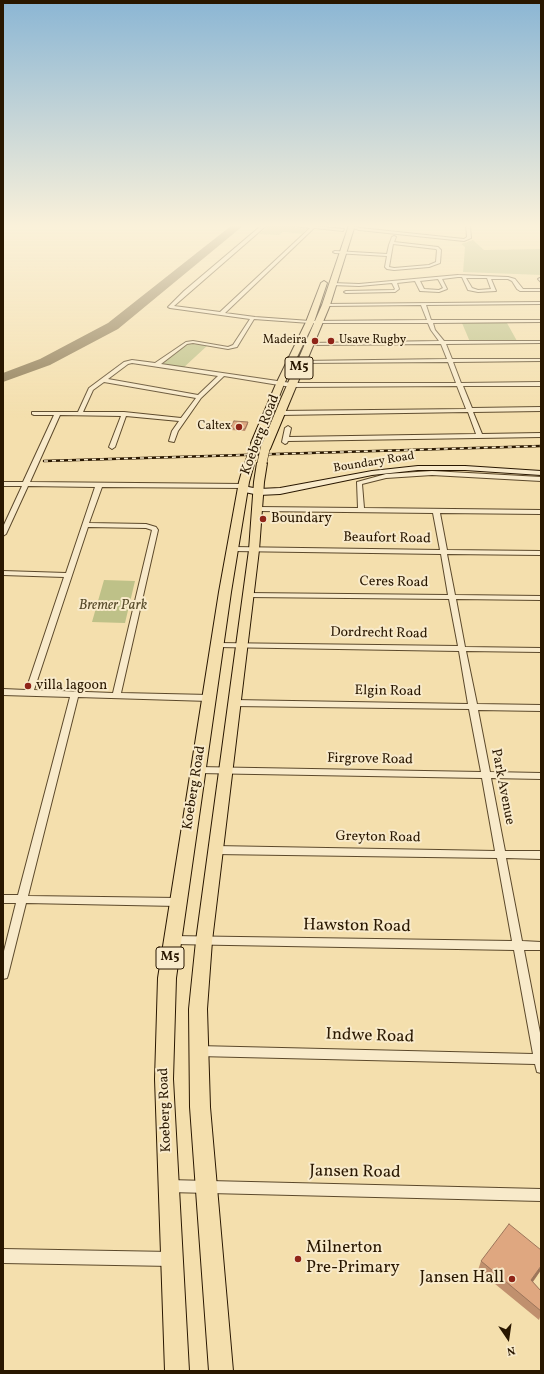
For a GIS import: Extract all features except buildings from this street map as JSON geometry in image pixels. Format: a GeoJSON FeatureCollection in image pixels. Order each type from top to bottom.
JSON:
{"type":"FeatureCollection","features":[{"type":"Feature","properties":{"kind":"main road","name":"Koeberg Road"},"geometry":{"type":"LineString","coordinates":[[177,1371],[168,1186],[164,1044],[167,978],[172,940],[233,549],[241,487],[256,443],[280,384],[310,322],[321,289]]}},
{"type":"Feature","properties":{"kind":"main road","name":"Koeberg Road"},"geometry":{"type":"LineString","coordinates":[[221,1371],[200,1107],[198,1051],[199,1004],[204,941],[242,645],[247,595],[254,550],[262,463],[279,413],[319,322],[331,289]]}},
{"type":"Feature","properties":{"kind":"main road","name":"Boundary Road"},"geometry":{"type":"LineString","coordinates":[[259,490],[372,468],[403,464],[446,463],[541,468]]}},
{"type":"Feature","properties":{"kind":"main road","name":"Boundary Road"},"geometry":{"type":"LineString","coordinates":[[259,490],[280,492],[386,471],[418,468],[465,468],[541,473]]}},
{"type":"Feature","properties":{"kind":"main road"},"geometry":{"type":"LineString","coordinates":[[241,487],[259,490]]}},
{"type":"Feature","properties":{"kind":"street"},"geometry":{"type":"LineString","coordinates":[[189,289],[170,307],[253,318],[310,322],[541,321]]}},
{"type":"Feature","properties":{"kind":"street"},"geometry":{"type":"LineString","coordinates":[[221,314],[247,289]]}},
{"type":"Feature","properties":{"kind":"street"},"geometry":{"type":"LineString","coordinates":[[346,292],[395,291],[397,289]]}},
{"type":"Feature","properties":{"kind":"street"},"geometry":{"type":"LineString","coordinates":[[422,289],[439,291],[445,289]]}},
{"type":"Feature","properties":{"kind":"street"},"geometry":{"type":"LineString","coordinates":[[470,289],[478,291],[494,289]]}},
{"type":"Feature","properties":{"kind":"street"},"geometry":{"type":"LineString","coordinates":[[521,289],[541,290]]}},
{"type":"Feature","properties":{"kind":"street"},"geometry":{"type":"LineString","coordinates":[[326,305],[541,303]]}},
{"type":"Feature","properties":{"kind":"street"},"geometry":{"type":"LineString","coordinates":[[423,304],[433,330],[443,343],[480,436]]}},
{"type":"Feature","properties":{"kind":"street"},"geometry":{"type":"LineString","coordinates":[[157,364],[186,343],[233,349],[253,318]]}},
{"type":"Feature","properties":{"kind":"street"},"geometry":{"type":"LineString","coordinates":[[309,344],[541,342]]}},
{"type":"Feature","properties":{"kind":"street"},"geometry":{"type":"LineString","coordinates":[[301,362],[541,360]]}},
{"type":"Feature","properties":{"kind":"street"},"geometry":{"type":"LineString","coordinates":[[80,413],[88,394],[126,363],[132,361],[291,385],[541,384]]}},
{"type":"Feature","properties":{"kind":"street"},"geometry":{"type":"LineString","coordinates":[[172,441],[175,431],[199,396],[222,375]]}},
{"type":"Feature","properties":{"kind":"street"},"geometry":{"type":"LineString","coordinates":[[104,380],[199,396]]}},
{"type":"Feature","properties":{"kind":"street"},"geometry":{"type":"LineString","coordinates":[[279,413],[541,409]]}},
{"type":"Feature","properties":{"kind":"street"},"geometry":{"type":"LineString","coordinates":[[34,413],[124,414],[182,420]]}},
{"type":"Feature","properties":{"kind":"street"},"geometry":{"type":"LineString","coordinates":[[3,534],[58,413]]}},
{"type":"Feature","properties":{"kind":"street"},"geometry":{"type":"LineString","coordinates":[[112,447],[124,414]]}},
{"type":"Feature","properties":{"kind":"street"},"geometry":{"type":"LineString","coordinates":[[288,428],[285,441],[541,435]]}},
{"type":"Feature","properties":{"kind":"street"},"geometry":{"type":"LineString","coordinates":[[361,510],[359,483],[386,476],[432,472],[541,479]]}},
{"type":"Feature","properties":{"kind":"street"},"geometry":{"type":"LineString","coordinates":[[3,484],[241,487]]}},
{"type":"Feature","properties":{"kind":"street"},"geometry":{"type":"LineString","coordinates":[[29,692],[99,485]]}},
{"type":"Feature","properties":{"kind":"street"},"geometry":{"type":"LineString","coordinates":[[258,509],[541,512]]}},
{"type":"Feature","properties":{"kind":"street","name":"Park Avenue"},"geometry":{"type":"LineString","coordinates":[[436,511],[540,1062]]}},
{"type":"Feature","properties":{"kind":"street"},"geometry":{"type":"LineString","coordinates":[[86,524],[146,526],[154,528],[155,530],[116,694]]}},
{"type":"Feature","properties":{"kind":"street","name":"Beaufort Road"},"geometry":{"type":"LineString","coordinates":[[233,549],[541,553]]}},
{"type":"Feature","properties":{"kind":"street"},"geometry":{"type":"LineString","coordinates":[[3,573],[68,575]]}},
{"type":"Feature","properties":{"kind":"street","name":"Ceres Road"},"geometry":{"type":"LineString","coordinates":[[247,595],[541,598]]}},
{"type":"Feature","properties":{"kind":"street","name":"Dordrecht Road"},"geometry":{"type":"LineString","coordinates":[[217,646],[242,645],[541,650]]}},
{"type":"Feature","properties":{"kind":"street"},"geometry":{"type":"LineString","coordinates":[[3,692],[116,694],[209,698]]}},
{"type":"Feature","properties":{"kind":"street"},"geometry":{"type":"LineString","coordinates":[[3,976],[75,694]]}},
{"type":"Feature","properties":{"kind":"street","name":"Elgin Road"},"geometry":{"type":"LineString","coordinates":[[234,703],[541,708]]}},
{"type":"Feature","properties":{"kind":"street","name":"Firgrove Road"},"geometry":{"type":"LineString","coordinates":[[198,770],[541,776]]}},
{"type":"Feature","properties":{"kind":"street","name":"Greyton Road"},"geometry":{"type":"LineString","coordinates":[[215,850],[541,855]]}},
{"type":"Feature","properties":{"kind":"street"},"geometry":{"type":"LineString","coordinates":[[3,899],[178,902]]}},
{"type":"Feature","properties":{"kind":"street","name":"Hawston Road"},"geometry":{"type":"LineString","coordinates":[[172,940],[541,946]]}},
{"type":"Feature","properties":{"kind":"street","name":"Indwe Road"},"geometry":{"type":"LineString","coordinates":[[198,1051],[211,1050],[540,1062]]}},
{"type":"Feature","properties":{"kind":"street","name":"Jansen Road"},"geometry":{"type":"LineString","coordinates":[[168,1186],[541,1195]]}},
{"type":"Feature","properties":{"kind":"street"},"geometry":{"type":"LineString","coordinates":[[3,1256],[172,1259]]}},
{"type":"Feature","properties":{"kind":"green space"},"geometry":{"type":"Polygon","coordinates":[[[462,323],[507,323],[517,341],[470,342],[462,323]]]}},
{"type":"Feature","properties":{"kind":"green space"},"geometry":{"type":"Polygon","coordinates":[[[189,343],[208,345],[182,369],[157,364],[181,344],[189,343]]]}},
{"type":"Feature","properties":{"kind":"green space","name":"Bremer Park"},"geometry":{"type":"Polygon","coordinates":[[[104,580],[135,581],[125,623],[92,622],[104,580]]]}},
{"type":"Feature","properties":{"kind":"taxiway"},"geometry":{"type":"LineString","coordinates":[[3,378],[45,362],[113,326],[159,289]]}},
{"type":"Feature","properties":{"kind":"railway"},"geometry":{"type":"LineString","coordinates":[[44,461],[541,446]]}},
{"type":"Feature","properties":{"kind":"place","name":"Madeira"},"geometry":{"type":"Point","coordinates":[315,341]}},
{"type":"Feature","properties":{"kind":"place","name":"Usave Rugby"},"geometry":{"type":"Point","coordinates":[331,341]}},
{"type":"Feature","properties":{"kind":"place","name":"Caltex"},"geometry":{"type":"Point","coordinates":[239,427]}},
{"type":"Feature","properties":{"kind":"place","name":"Boundary"},"geometry":{"type":"Point","coordinates":[263,519]}},
{"type":"Feature","properties":{"kind":"place","name":"villa lagoon"},"geometry":{"type":"Point","coordinates":[28,686]}},
{"type":"Feature","properties":{"kind":"place","name":"Milnerton Pre-Primary"},"geometry":{"type":"Point","coordinates":[298,1259]}},
{"type":"Feature","properties":{"kind":"place","name":"Jansen Hall"},"geometry":{"type":"Point","coordinates":[512,1279]}}]}
